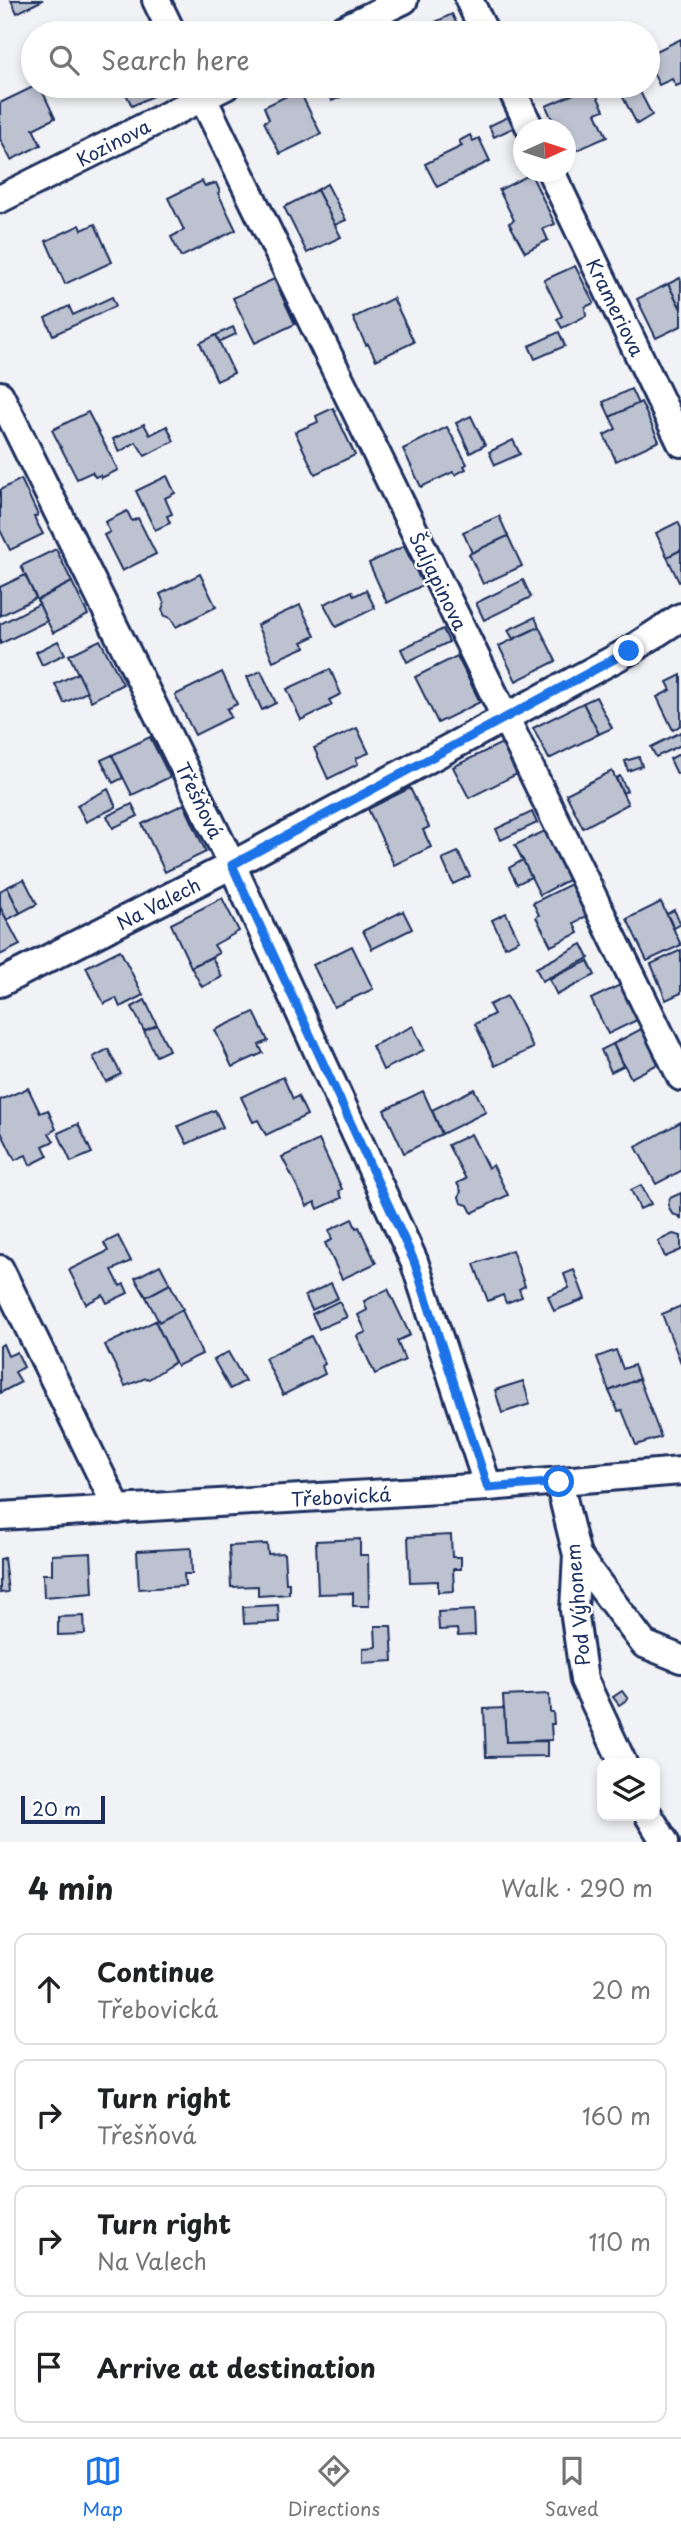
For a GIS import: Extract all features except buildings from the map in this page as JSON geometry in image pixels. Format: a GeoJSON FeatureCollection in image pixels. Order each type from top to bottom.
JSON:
{"type":"FeatureCollection","features":[{"type":"Feature","properties":{"kind":"street"},"geometry":{"type":"LineString","coordinates":[[156,0],[166,21]]}},
{"type":"Feature","properties":{"kind":"street"},"geometry":{"type":"LineString","coordinates":[[360,21],[404,0]]}},
{"type":"Feature","properties":{"kind":"street"},"geometry":{"type":"LineString","coordinates":[[469,0],[479,21]]}},
{"type":"Feature","properties":{"kind":"street","name":"Kozinova"},"geometry":{"type":"LineString","coordinates":[[0,199],[194,98]]}},
{"type":"Feature","properties":{"kind":"street","name":"Šaljapinova"},"geometry":{"type":"LineString","coordinates":[[213,98],[505,717],[681,1077]]}},
{"type":"Feature","properties":{"kind":"street"},"geometry":{"type":"LineString","coordinates":[[516,98],[526,119]]}},
{"type":"Feature","properties":{"kind":"street","name":"Krameriova"},"geometry":{"type":"LineString","coordinates":[[556,182],[681,443]]}},
{"type":"Feature","properties":{"kind":"street","name":"Třešňová"},"geometry":{"type":"LineString","coordinates":[[0,395],[232,865],[414,1261],[488,1488]]}},
{"type":"Feature","properties":{"kind":"street","name":"Na Valech"},"geometry":{"type":"LineString","coordinates":[[0,983],[232,865],[629,651],[681,617]]}},
{"type":"Feature","properties":{"kind":"street"},"geometry":{"type":"LineString","coordinates":[[0,1269],[118,1510]]}},
{"type":"Feature","properties":{"kind":"street","name":"Třebovická"},"geometry":{"type":"LineString","coordinates":[[0,1516],[488,1488],[681,1471]]}},
{"type":"Feature","properties":{"kind":"street","name":"Pod Výhonem"},"geometry":{"type":"LineString","coordinates":[[559,1482],[577,1555],[575,1610],[584,1680],[621,1758]]}},
{"type":"Feature","properties":{"kind":"street"},"geometry":{"type":"LineString","coordinates":[[577,1555],[643,1644],[681,1659]]}},
{"type":"Feature","properties":{"kind":"street"},"geometry":{"type":"LineString","coordinates":[[652,1821],[665,1842]]}},
{"type":"Feature","properties":{"kind":"route"},"geometry":{"type":"LineString","coordinates":[[559,1482],[488,1488],[414,1261],[232,865],[629,651]]}}]}
